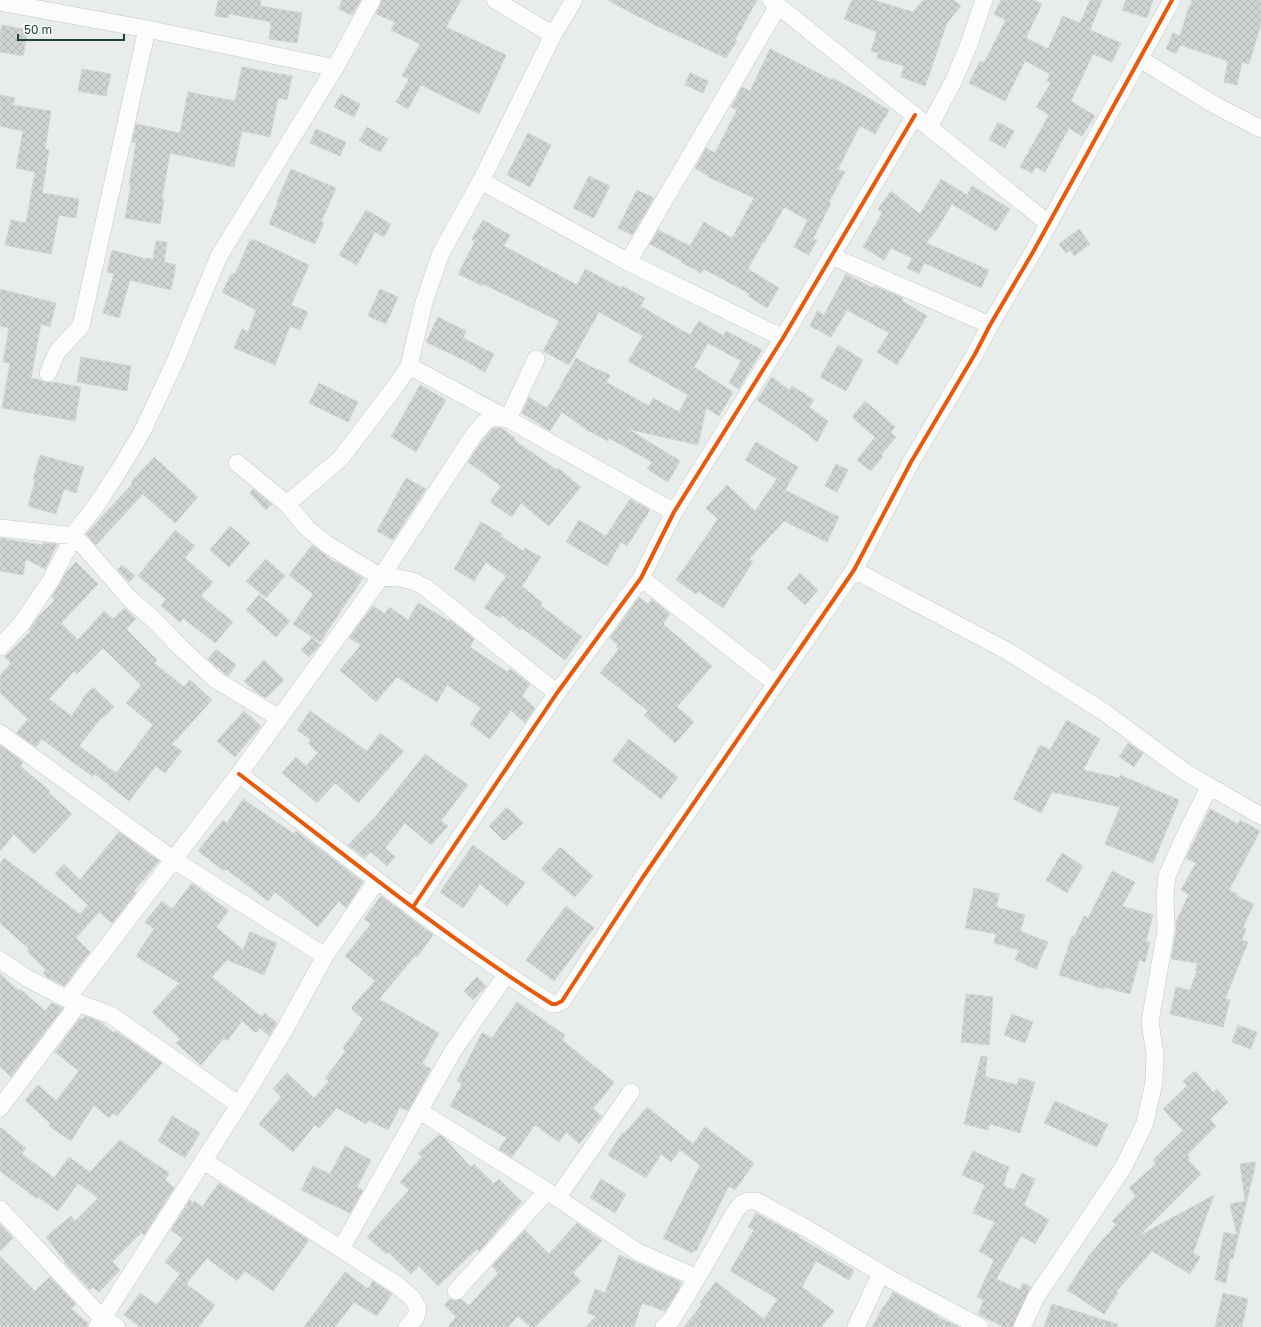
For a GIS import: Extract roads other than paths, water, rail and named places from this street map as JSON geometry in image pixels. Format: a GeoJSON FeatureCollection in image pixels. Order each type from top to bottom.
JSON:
{"type":"FeatureCollection","features":[{"type":"Feature","properties":{"kind":"street"},"geometry":{"type":"LineString","coordinates":[[0,647],[22,623],[51,580],[78,528],[93,510],[142,432],[174,364],[219,256],[335,68],[372,0]]}},
{"type":"Feature","properties":{"kind":"street"},"geometry":{"type":"LineString","coordinates":[[495,0],[553,35]]}},
{"type":"Feature","properties":{"kind":"street"},"geometry":{"type":"LineString","coordinates":[[287,504],[340,459],[395,387],[409,366],[424,302],[441,253],[481,181],[553,35],[574,0]]}},
{"type":"Feature","properties":{"kind":"street"},"geometry":{"type":"LineString","coordinates":[[929,127],[954,80],[969,44],[984,0]]}},
{"type":"Feature","properties":{"kind":"street"},"geometry":{"type":"LineString","coordinates":[[239,774],[377,880],[506,975],[552,1004],[562,1001],[643,877],[854,570],[911,462],[1049,224],[1172,0]]}},
{"type":"Feature","properties":{"kind":"street"},"geometry":{"type":"LineString","coordinates":[[0,2],[147,29],[335,68]]}},
{"type":"Feature","properties":{"kind":"street"},"geometry":{"type":"LineString","coordinates":[[628,262],[774,3],[1049,224]]}},
{"type":"Feature","properties":{"kind":"street"},"geometry":{"type":"LineString","coordinates":[[48,373],[57,352],[81,326],[147,29]]}},
{"type":"Feature","properties":{"kind":"street"},"geometry":{"type":"LineString","coordinates":[[1140,59],[1213,104],[1261,129]]}},
{"type":"Feature","properties":{"kind":"street"},"geometry":{"type":"LineString","coordinates":[[413,907],[557,693],[641,578],[674,512],[783,338],[915,115]]}},
{"type":"Feature","properties":{"kind":"street"},"geometry":{"type":"LineString","coordinates":[[481,181],[628,262],[783,338]]}},
{"type":"Feature","properties":{"kind":"street"},"geometry":{"type":"LineString","coordinates":[[831,256],[990,325]]}},
{"type":"Feature","properties":{"kind":"street"},"geometry":{"type":"LineString","coordinates":[[508,419],[536,359]]}},
{"type":"Feature","properties":{"kind":"street"},"geometry":{"type":"LineString","coordinates":[[409,366],[508,419],[674,512]]}},
{"type":"Feature","properties":{"kind":"street"},"geometry":{"type":"LineString","coordinates":[[0,1108],[73,1001],[174,860],[239,774],[381,577],[475,434],[481,429],[486,421],[494,418],[508,419]]}},
{"type":"Feature","properties":{"kind":"street"},"geometry":{"type":"LineString","coordinates":[[237,463],[287,504],[306,528],[323,541],[381,577],[399,578],[413,581],[425,587],[557,693]]}},
{"type":"Feature","properties":{"kind":"street"},"geometry":{"type":"LineString","coordinates":[[0,528],[75,536],[130,599],[216,680],[279,718]]}},
{"type":"Feature","properties":{"kind":"street"},"geometry":{"type":"LineString","coordinates":[[854,570],[1009,652],[1104,712],[1185,772],[1261,816]]}},
{"type":"Feature","properties":{"kind":"street"},"geometry":{"type":"LineString","coordinates":[[641,578],[776,683]]}},
{"type":"Feature","properties":{"kind":"street"},"geometry":{"type":"LineString","coordinates":[[0,733],[174,860],[325,956]]}},
{"type":"Feature","properties":{"kind":"street"},"geometry":{"type":"LineString","coordinates":[[1022,1327],[1036,1297],[1123,1168],[1144,1123],[1154,1082],[1155,1054],[1150,1022],[1166,930],[1165,897],[1167,876],[1186,833],[1210,786]]}},
{"type":"Feature","properties":{"kind":"street"},"geometry":{"type":"LineString","coordinates":[[100,1322],[239,1105],[285,1029],[325,956],[377,880]]}},
{"type":"Feature","properties":{"kind":"street"},"geometry":{"type":"LineString","coordinates":[[0,960],[27,978],[73,1001],[111,1015],[239,1105]]}},
{"type":"Feature","properties":{"kind":"street"},"geometry":{"type":"LineString","coordinates":[[341,1249],[453,1051],[506,975]]}},
{"type":"Feature","properties":{"kind":"street"},"geometry":{"type":"LineString","coordinates":[[456,1292],[552,1195],[631,1092]]}},
{"type":"Feature","properties":{"kind":"street"},"geometry":{"type":"LineString","coordinates":[[420,1111],[638,1252],[697,1278]]}},
{"type":"Feature","properties":{"kind":"street"},"geometry":{"type":"LineString","coordinates":[[204,1161],[398,1285],[413,1299],[418,1309],[416,1317],[407,1327]]}},
{"type":"Feature","properties":{"kind":"street"},"geometry":{"type":"LineString","coordinates":[[664,1327],[672,1319],[735,1212],[741,1204],[748,1201],[756,1201],[783,1215],[881,1273],[980,1327]]}},
{"type":"Feature","properties":{"kind":"street"},"geometry":{"type":"LineString","coordinates":[[0,1209],[100,1322],[117,1327]]}},
{"type":"Feature","properties":{"kind":"street"},"geometry":{"type":"LineString","coordinates":[[856,1327],[881,1273]]}}]}
